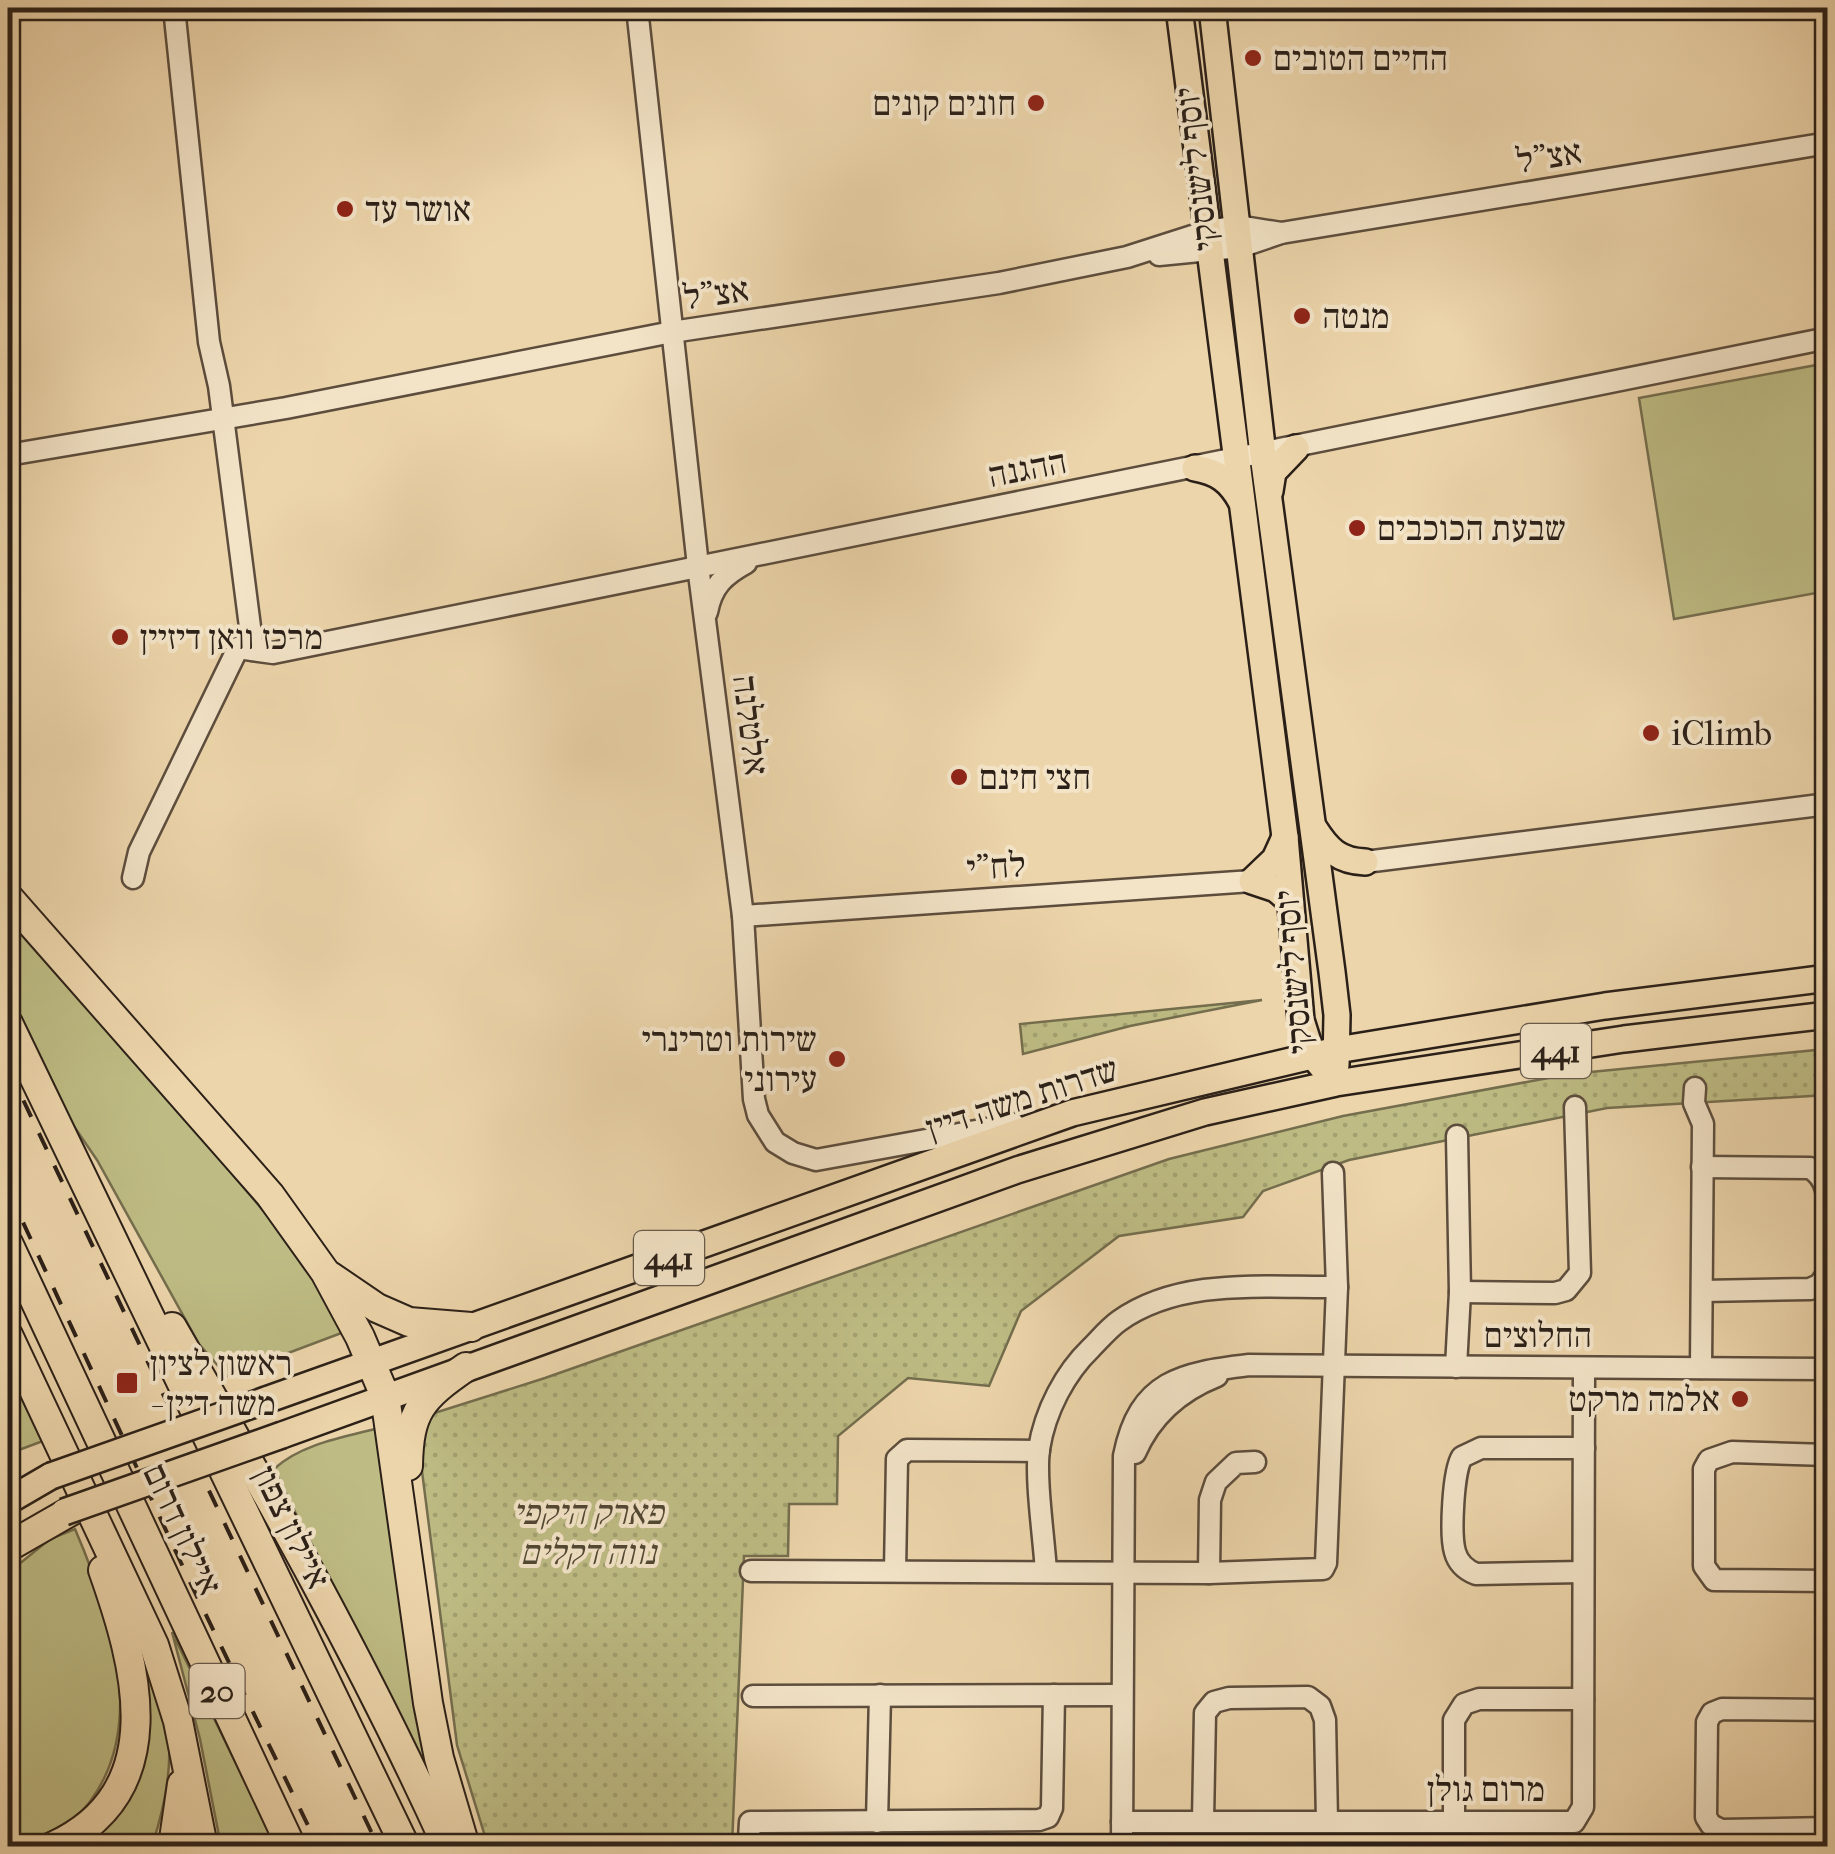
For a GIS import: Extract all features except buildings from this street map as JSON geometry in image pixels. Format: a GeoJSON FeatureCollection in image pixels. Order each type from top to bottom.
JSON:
{"type":"FeatureCollection","features":[{"type":"Feature","properties":{"kind":"highway"},"geometry":{"type":"LineString","coordinates":[[8,898],[270,1195],[324,1272],[371,1362],[385,1396],[436,1740],[465,1846]]}},
{"type":"Feature","properties":{"kind":"highway","name":"איילון צפון"},"geometry":{"type":"LineString","coordinates":[[8,1023],[405,1846]]}},
{"type":"Feature","properties":{"kind":"highway"},"geometry":{"type":"LineString","coordinates":[[61,1136],[278,1509],[447,1846]]}},
{"type":"Feature","properties":{"kind":"highway","name":"איילון דרום"},"geometry":{"type":"LineString","coordinates":[[8,1244],[290,1846]]}},
{"type":"Feature","properties":{"kind":"highway"},"geometry":{"type":"LineString","coordinates":[[324,1272],[377,1308],[409,1322],[471,1327]]}},
{"type":"Feature","properties":{"kind":"highway"},"geometry":{"type":"LineString","coordinates":[[8,1335],[154,1646],[183,1743],[202,1846]]}},
{"type":"Feature","properties":{"kind":"highway"},"geometry":{"type":"LineString","coordinates":[[406,1548],[409,1444],[414,1416],[421,1402],[466,1368]]}},
{"type":"Feature","properties":{"kind":"highway"},"geometry":{"type":"LineString","coordinates":[[48,1423],[124,1629],[133,1666],[136,1706],[132,1754],[117,1793],[88,1826],[54,1846]]}},
{"type":"Feature","properties":{"kind":"highway"},"geometry":{"type":"LineString","coordinates":[[8,1547],[69,1511]]}},
{"type":"Feature","properties":{"kind":"highway"},"geometry":{"type":"LineString","coordinates":[[173,1846],[182,1796],[183,1743]]}},
{"type":"Feature","properties":{"kind":"main road","name":"יוסף לישנסקי"},"geometry":{"type":"LineString","coordinates":[[1178,8],[1210,241],[1251,458],[1269,496],[1337,1014],[1324,1052]]}},
{"type":"Feature","properties":{"kind":"main road","name":"יוסף לישנסקי"},"geometry":{"type":"LineString","coordinates":[[1212,8],[1239,237],[1251,458],[1244,506],[1285,837],[1301,1020],[1324,1052],[1336,1084]]}},
{"type":"Feature","properties":{"kind":"main road"},"geometry":{"type":"LineString","coordinates":[[1269,496],[1273,472],[1296,448]]}},
{"type":"Feature","properties":{"kind":"main road"},"geometry":{"type":"LineString","coordinates":[[1196,468],[1214,471],[1228,482],[1244,506]]}},
{"type":"Feature","properties":{"kind":"main road"},"geometry":{"type":"LineString","coordinates":[[1314,827],[1336,855],[1348,861],[1365,862]]}},
{"type":"Feature","properties":{"kind":"main road"},"geometry":{"type":"LineString","coordinates":[[1252,881],[1275,859],[1285,837]]}},
{"type":"Feature","properties":{"kind":"main road"},"geometry":{"type":"LineString","coordinates":[[1323,898],[1345,870],[1365,862]]}},
{"type":"Feature","properties":{"kind":"main road"},"geometry":{"type":"LineString","coordinates":[[1252,881],[1276,888],[1290,902]]}},
{"type":"Feature","properties":{"kind":"main road","name":"שדרות משה דיין"},"geometry":{"type":"LineString","coordinates":[[51,1476],[1072,1114],[1324,1052],[1605,1006],[1828,978]]}},
{"type":"Feature","properties":{"kind":"main road","name":"שדרות משה דיין"},"geometry":{"type":"LineString","coordinates":[[69,1511],[1017,1170],[1205,1112],[1336,1084],[1624,1039],[1828,1016]]}},
{"type":"Feature","properties":{"kind":"main road","name":"441"},"geometry":{"type":"LineString","coordinates":[[8,1490],[51,1476]]}},
{"type":"Feature","properties":{"kind":"main road","name":"441"},"geometry":{"type":"LineString","coordinates":[[8,1501],[51,1476]]}},
{"type":"Feature","properties":{"kind":"main road","name":"441"},"geometry":{"type":"LineString","coordinates":[[8,1530],[69,1511]]}},
{"type":"Feature","properties":{"kind":"street"},"geometry":{"type":"LineString","coordinates":[[8,10],[28,8]]}},
{"type":"Feature","properties":{"kind":"street"},"geometry":{"type":"LineString","coordinates":[[133,878],[139,852],[188,768],[245,649],[216,415],[174,8]]}},
{"type":"Feature","properties":{"kind":"street","name":"אלטלנה"},"geometry":{"type":"LineString","coordinates":[[636,8],[698,566],[744,916],[754,1099],[766,1130],[775,1142],[808,1158],[841,1157],[1072,1114]]}},
{"type":"Feature","properties":{"kind":"street","name":"אצ\"ל"},"geometry":{"type":"LineString","coordinates":[[8,441],[316,400],[672,332],[868,305],[1210,241],[1281,233],[1828,143]]}},
{"type":"Feature","properties":{"kind":"street","name":"ההגנה"},"geometry":{"type":"LineString","coordinates":[[245,649],[273,653],[1251,458],[1828,338]]}},
{"type":"Feature","properties":{"kind":"street","name":"אצ\"ל"},"geometry":{"type":"LineString","coordinates":[[8,455],[216,415]]}},
{"type":"Feature","properties":{"kind":"street"},"geometry":{"type":"LineString","coordinates":[[706,624],[710,594],[718,583],[727,573],[761,554]]}},
{"type":"Feature","properties":{"kind":"street"},"geometry":{"type":"LineString","coordinates":[[1365,862],[1828,804]]}},
{"type":"Feature","properties":{"kind":"street","name":"לח\"י"},"geometry":{"type":"LineString","coordinates":[[744,916],[1252,881]]}},
{"type":"Feature","properties":{"kind":"street"},"geometry":{"type":"LineString","coordinates":[[1694,1092],[1703,1124],[1701,1368]]}},
{"type":"Feature","properties":{"kind":"street"},"geometry":{"type":"LineString","coordinates":[[1460,1292],[1554,1293],[1574,1282],[1580,1272],[1576,1115]]}},
{"type":"Feature","properties":{"kind":"street"},"geometry":{"type":"LineString","coordinates":[[1456,1366],[1460,1292],[1457,1136]]}},
{"type":"Feature","properties":{"kind":"street"},"geometry":{"type":"LineString","coordinates":[[1702,1167],[1810,1168],[1822,1175],[1826,1184],[1828,1230]]}},
{"type":"Feature","properties":{"kind":"street"},"geometry":{"type":"LineString","coordinates":[[752,1571],[1316,1572],[1326,1564],[1335,1366],[1334,1173]]}},
{"type":"Feature","properties":{"kind":"street"},"geometry":{"type":"LineString","coordinates":[[1703,1291],[1810,1289],[1828,1274]]}},
{"type":"Feature","properties":{"kind":"street"},"geometry":{"type":"LineString","coordinates":[[1046,1572],[1039,1452],[1046,1421],[1072,1366],[1118,1321],[1178,1294],[1207,1289],[1336,1286]]}},
{"type":"Feature","properties":{"kind":"street","name":"החלוצים"},"geometry":{"type":"LineString","coordinates":[[1122,1846],[1122,1493],[1145,1432],[1171,1402],[1206,1380],[1248,1365],[1828,1369]]}},
{"type":"Feature","properties":{"kind":"street","name":"מרום גולן"},"geometry":{"type":"LineString","coordinates":[[1122,1822],[1574,1822],[1582,1807],[1584,1368]]}},
{"type":"Feature","properties":{"kind":"street"},"geometry":{"type":"LineString","coordinates":[[1583,1572],[1476,1574],[1465,1569],[1455,1553],[1454,1478],[1462,1458],[1482,1448],[1584,1448]]}},
{"type":"Feature","properties":{"kind":"street"},"geometry":{"type":"LineString","coordinates":[[895,1571],[897,1459],[908,1450],[1039,1452]]}},
{"type":"Feature","properties":{"kind":"street"},"geometry":{"type":"LineString","coordinates":[[1828,1455],[1732,1452],[1709,1460],[1704,1469],[1704,1566],[1714,1580],[1828,1581]]}},
{"type":"Feature","properties":{"kind":"street"},"geometry":{"type":"LineString","coordinates":[[1210,1573],[1210,1500],[1216,1482],[1236,1463],[1255,1462]]}},
{"type":"Feature","properties":{"kind":"street"},"geometry":{"type":"LineString","coordinates":[[750,1839],[750,1822],[1038,1820],[1048,1816],[1052,1808],[1054,1694]]}},
{"type":"Feature","properties":{"kind":"street"},"geometry":{"type":"LineString","coordinates":[[753,1696],[1122,1694]]}},
{"type":"Feature","properties":{"kind":"street"},"geometry":{"type":"LineString","coordinates":[[877,1822],[880,1696]]}},
{"type":"Feature","properties":{"kind":"street"},"geometry":{"type":"LineString","coordinates":[[1203,1822],[1205,1713],[1214,1702],[1229,1698],[1308,1697],[1320,1706],[1324,1720],[1327,1822]]}},
{"type":"Feature","properties":{"kind":"street"},"geometry":{"type":"LineString","coordinates":[[1454,1822],[1454,1720],[1464,1704],[1479,1699],[1583,1699]]}},
{"type":"Feature","properties":{"kind":"street"},"geometry":{"type":"LineString","coordinates":[[1828,1710],[1722,1709],[1706,1722],[1706,1817],[1711,1825],[1721,1830],[1828,1828]]}},
{"type":"Feature","properties":{"kind":"green space"},"geometry":{"type":"Polygon","coordinates":[[[1827,363],[1827,591],[1674,619],[1639,398],[1827,363]]]}},
{"type":"Feature","properties":{"kind":"green space"},"geometry":{"type":"Polygon","coordinates":[[[8,909],[294,1247],[322,1288],[344,1332],[227,1376],[199,1344],[97,1160],[71,1122],[8,990],[8,909]]]}},
{"type":"Feature","properties":{"kind":"green space"},"geometry":{"type":"Polygon","coordinates":[[[1262,1000],[1130,1026],[1023,1054],[1020,1024],[1262,1000]]]}},
{"type":"Feature","properties":{"kind":"green space","name":"פארק היקפי נווה דקלים"},"geometry":{"type":"Polygon","coordinates":[[[1827,1049],[1827,1095],[1607,1108],[1349,1160],[1263,1191],[1243,1217],[1119,1236],[1021,1311],[989,1386],[908,1378],[838,1436],[837,1504],[789,1504],[788,1556],[744,1556],[732,1846],[488,1846],[457,1745],[418,1440],[428,1415],[545,1378],[1169,1159],[1343,1116],[1570,1074],[1827,1049]]]}},
{"type":"Feature","properties":{"kind":"green space"},"geometry":{"type":"Polygon","coordinates":[[[8,1357],[43,1441],[8,1454],[12,1432],[8,1428],[8,1357]]]}},
{"type":"Feature","properties":{"kind":"green space"},"geometry":{"type":"Polygon","coordinates":[[[379,1428],[433,1772],[426,1779],[274,1469],[310,1447],[379,1428]]]}},
{"type":"Feature","properties":{"kind":"green space"},"geometry":{"type":"Polygon","coordinates":[[[75,1529],[111,1631],[118,1667],[117,1738],[107,1772],[82,1811],[53,1831],[8,1842],[8,1573],[50,1539],[75,1529]]]}},
{"type":"Feature","properties":{"kind":"green space"},"geometry":{"type":"Polygon","coordinates":[[[131,1618],[166,1722],[169,1769],[164,1801],[152,1846],[80,1846],[109,1823],[129,1798],[140,1772],[145,1715],[131,1618]]]}},
{"type":"Feature","properties":{"kind":"green space"},"geometry":{"type":"Polygon","coordinates":[[[172,1632],[276,1846],[221,1846],[200,1739],[172,1632]]]}},
{"type":"Feature","properties":{"kind":"railway"},"geometry":{"type":"LineString","coordinates":[[8,1068],[378,1846]]}},
{"type":"Feature","properties":{"kind":"railway"},"geometry":{"type":"LineString","coordinates":[[8,1190],[318,1846]]}},
{"type":"Feature","properties":{"kind":"place","name":"החיים הטובים"},"geometry":{"type":"Point","coordinates":[1253,58]}},
{"type":"Feature","properties":{"kind":"place","name":"חונים קונים"},"geometry":{"type":"Point","coordinates":[1036,103]}},
{"type":"Feature","properties":{"kind":"place","name":"אושר עד"},"geometry":{"type":"Point","coordinates":[345,209]}},
{"type":"Feature","properties":{"kind":"place","name":"מנטה"},"geometry":{"type":"Point","coordinates":[1302,316]}},
{"type":"Feature","properties":{"kind":"place","name":"שבעת הכוכבים"},"geometry":{"type":"Point","coordinates":[1357,528]}},
{"type":"Feature","properties":{"kind":"place","name":"מרכז וואן דיזיין"},"geometry":{"type":"Point","coordinates":[120,637]}},
{"type":"Feature","properties":{"kind":"place","name":"iClimb"},"geometry":{"type":"Point","coordinates":[1651,733]}},
{"type":"Feature","properties":{"kind":"place","name":"חצי חינם"},"geometry":{"type":"Point","coordinates":[959,777]}},
{"type":"Feature","properties":{"kind":"place","name":"שירות וטרינרי עירוני"},"geometry":{"type":"Point","coordinates":[837,1059]}},
{"type":"Feature","properties":{"kind":"place","name":"ראשון לציון - משה דיין"},"geometry":{"type":"Point","coordinates":[127,1383]}},
{"type":"Feature","properties":{"kind":"place","name":"אלמה מרקט"},"geometry":{"type":"Point","coordinates":[1740,1399]}}]}
